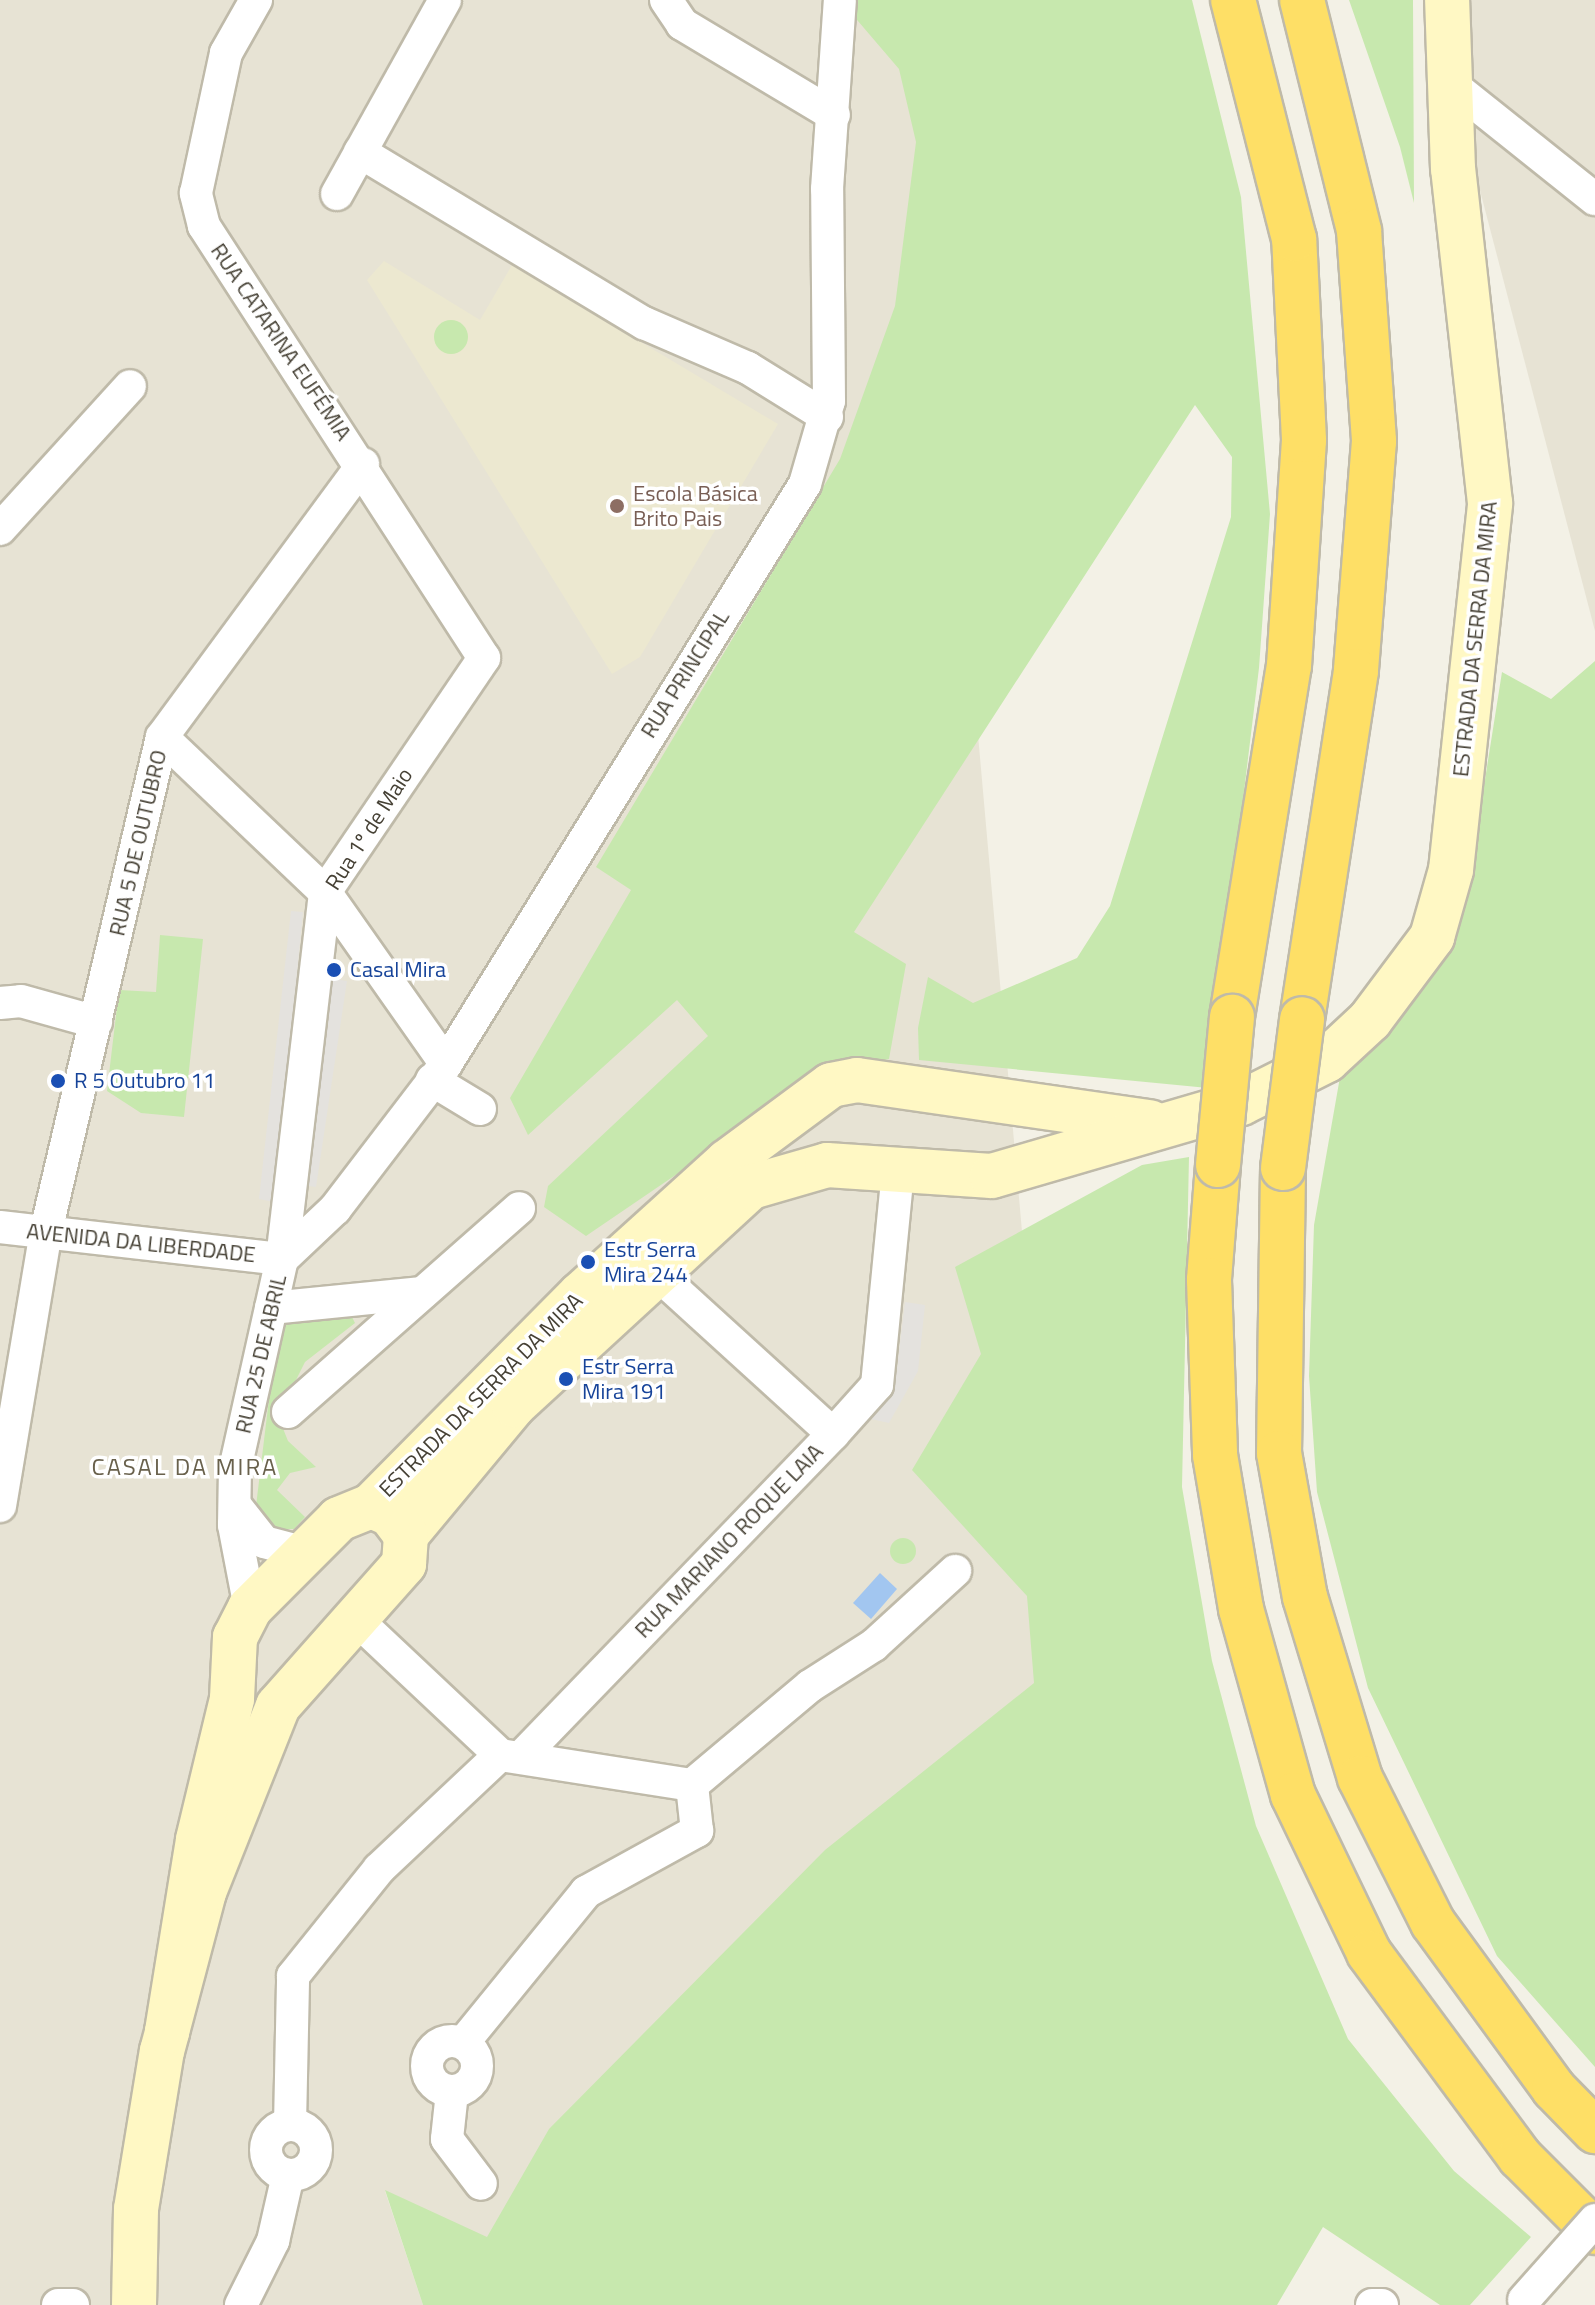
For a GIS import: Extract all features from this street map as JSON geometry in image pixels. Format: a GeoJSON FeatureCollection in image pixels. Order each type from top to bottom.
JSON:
{"type":"FeatureCollection","features":[{"type":"Feature","properties":{"kind":"highway"},"geometry":{"type":"LineString","coordinates":[[1233,0],[1294,239],[1304,440],[1289,666],[1232,1017],[1218,1165],[1209,1280],[1215,1455],[1241,1609],[1293,1795],[1369,1953],[1520,2157],[1595,2232]]}},
{"type":"Feature","properties":{"kind":"highway"},"geometry":{"type":"LineString","coordinates":[[1302,0],[1359,231],[1374,441],[1356,671],[1302,1019],[1283,1168],[1279,1453],[1305,1597],[1360,1778],[1433,1923],[1554,2089],[1595,2131]]}},
{"type":"Feature","properties":{"kind":"street","name":"RUA CATARINA EUFÉMIA"},"geometry":{"type":"LineString","coordinates":[[256,0],[226,53],[196,193],[204,226],[363,464],[484,658]]}},
{"type":"Feature","properties":{"kind":"street"},"geometry":{"type":"LineString","coordinates":[[337,194],[445,0]]}},
{"type":"Feature","properties":{"kind":"street"},"geometry":{"type":"LineString","coordinates":[[666,0],[682,24],[834,115]]}},
{"type":"Feature","properties":{"kind":"street","name":"RUA PRINCIPAL"},"geometry":{"type":"LineString","coordinates":[[282,1259],[335,1209],[439,1072],[805,484],[827,417],[834,115],[840,0]]}},
{"type":"Feature","properties":{"kind":"street","name":"ESTRADA DA SERRA DA MIRA"},"geometry":{"type":"LineString","coordinates":[[992,1176],[1161,1123],[1241,1103],[1327,1060],[1370,1020],[1432,937],[1451,870],[1490,503],[1480,369],[1461,257],[1447,0]]}},
{"type":"Feature","properties":{"kind":"street"},"geometry":{"type":"LineString","coordinates":[[1452,85],[1595,199]]}},
{"type":"Feature","properties":{"kind":"street"},"geometry":{"type":"LineString","coordinates":[[360,152],[644,323],[748,368],[827,417]]}},
{"type":"Feature","properties":{"kind":"street"},"geometry":{"type":"LineString","coordinates":[[0,529],[130,386]]}},
{"type":"Feature","properties":{"kind":"street","name":"RUA 5 DE OUTUBRO"},"geometry":{"type":"LineString","coordinates":[[0,1506],[14,1343],[46,1231],[162,737],[363,464]]}},
{"type":"Feature","properties":{"kind":"street","name":"Rua 1º de Maio"},"geometry":{"type":"LineString","coordinates":[[282,1259],[325,892],[484,658]]}},
{"type":"Feature","properties":{"kind":"street"},"geometry":{"type":"LineString","coordinates":[[162,737],[325,892],[439,1072],[480,1109]]}},
{"type":"Feature","properties":{"kind":"street"},"geometry":{"type":"LineString","coordinates":[[0,1003],[21,1001],[96,1022]]}},
{"type":"Feature","properties":{"kind":"street","name":"ESTRADA DA SERRA DA MIRA"},"geometry":{"type":"LineString","coordinates":[[134,2305],[136,2209],[192,1871],[239,1660],[235,1637],[250,1608],[339,1519],[371,1506],[581,1294],[727,1162],[810,1097],[857,1080],[1161,1123]]}},
{"type":"Feature","properties":{"kind":"street"},"geometry":{"type":"LineString","coordinates":[[810,1097],[799,1122],[804,1147],[827,1165],[992,1176],[1011,1160],[1015,1139],[1001,1100]]}},
{"type":"Feature","properties":{"kind":"street","name":"ESTRADA DA SERRA DA MIRA"},"geometry":{"type":"LineString","coordinates":[[167,2032],[219,1844],[260,1742],[292,1685],[396,1580],[406,1535],[491,1428],[655,1272],[751,1187],[827,1165]]}},
{"type":"Feature","properties":{"kind":"street"},"geometry":{"type":"LineString","coordinates":[[833,1434],[877,1385],[898,1170]]}},
{"type":"Feature","properties":{"kind":"street"},"geometry":{"type":"LineString","coordinates":[[288,1412],[519,1208]]}},
{"type":"Feature","properties":{"kind":"street","name":"AVENIDA DA LIBERDADE"},"geometry":{"type":"LineString","coordinates":[[0,1227],[282,1259]]}},
{"type":"Feature","properties":{"kind":"street","name":"RUA 25 DE ABRIL"},"geometry":{"type":"LineString","coordinates":[[232,1496],[282,1259]]}},
{"type":"Feature","properties":{"kind":"street","name":"RUA MARIANO ROQUE LAIA"},"geometry":{"type":"LineString","coordinates":[[241,2305],[273,2241],[288,2175],[304,2172],[316,2151],[312,2136],[290,2125],[293,1976],[379,1869],[512,1754],[833,1434],[655,1272]]}},
{"type":"Feature","properties":{"kind":"street"},"geometry":{"type":"LineString","coordinates":[[271,1308],[422,1293]]}},
{"type":"Feature","properties":{"kind":"street"},"geometry":{"type":"LineString","coordinates":[[232,1496],[264,1542],[306,1553]]}},
{"type":"Feature","properties":{"kind":"street"},"geometry":{"type":"LineString","coordinates":[[232,1496],[250,1608]]}},
{"type":"Feature","properties":{"kind":"street","name":"ESTRADA DA SERRA DA MIRA"},"geometry":{"type":"LineString","coordinates":[[371,1506],[390,1514],[406,1535]]}},
{"type":"Feature","properties":{"kind":"street"},"geometry":{"type":"LineString","coordinates":[[358,1621],[512,1754],[692,1785],[810,1686],[874,1645],[955,1571]]}},
{"type":"Feature","properties":{"kind":"street"},"geometry":{"type":"LineString","coordinates":[[239,1660],[252,1677],[292,1685]]}},
{"type":"Feature","properties":{"kind":"street"},"geometry":{"type":"LineString","coordinates":[[481,2184],[447,2139],[452,2092],[476,2072],[463,2043],[586,1892],[697,1831],[692,1785]]}},
{"type":"Feature","properties":{"kind":"street"},"geometry":{"type":"LineString","coordinates":[[1522,2302],[1595,2220]]}},
{"type":"Feature","properties":{"kind":"street"},"geometry":{"type":"LineString","coordinates":[[58,2305],[73,2305]]}},
{"type":"Feature","properties":{"kind":"street"},"geometry":{"type":"LineString","coordinates":[[1372,2305],[1382,2305]]}},
{"type":"Feature","properties":{"kind":"shaded area"},"geometry":{"type":"Polygon","coordinates":[[[0,0],[884,0],[920,80],[1062,1683],[487,2238],[385,2191],[423,2305],[0,2305],[0,0]]]}},
{"type":"Feature","properties":{"kind":"shaded area"},"geometry":{"type":"Polygon","coordinates":[[[1447,0],[1595,0],[1595,631],[1471,156],[1447,0]]]}},
{"type":"Feature","properties":{"kind":"shaded area","name":"Escola Básica Brito Pais"},"geometry":{"type":"Polygon","coordinates":[[[384,261],[480,320],[512,265],[778,424],[640,657],[612,674],[367,280],[384,261]]]}},
{"type":"Feature","properties":{"kind":"shaded area"},"geometry":{"type":"Polygon","coordinates":[[[291,911],[303,912],[274,1202],[259,1199],[291,911]]]}},
{"type":"Feature","properties":{"kind":"shaded area"},"geometry":{"type":"Polygon","coordinates":[[[326,978],[347,981],[316,1187],[302,1185],[326,978]]]}},
{"type":"Feature","properties":{"kind":"shaded area"},"geometry":{"type":"Polygon","coordinates":[[[905,1302],[925,1305],[918,1371],[889,1423],[871,1419],[897,1368],[905,1302]]]}},
{"type":"Feature","properties":{"kind":"green space"},"geometry":{"type":"Polygon","coordinates":[[[840,0],[1192,0],[1241,197],[1270,514],[1259,668],[1208,1088],[919,1060],[918,1028],[928,977],[973,1003],[1077,958],[1110,906],[1231,517],[1232,457],[1195,405],[854,932],[906,964],[889,1059],[828,1071],[586,1236],[544,1207],[548,1186],[708,1036],[677,1000],[528,1135],[510,1098],[631,890],[596,867],[840,459],[895,306],[916,142],[899,69],[840,0]]]}},
{"type":"Feature","properties":{"kind":"green space"},"geometry":{"type":"Polygon","coordinates":[[[1349,0],[1413,0],[1414,203],[1400,147],[1349,0]]]}},
{"type":"Feature","properties":{"kind":"green space"},"geometry":{"type":"Polygon","coordinates":[[[451,320],[463,325],[468,337],[463,349],[451,354],[439,349],[434,337],[439,325],[451,320]]]}},
{"type":"Feature","properties":{"kind":"green space"},"geometry":{"type":"Polygon","coordinates":[[[1595,661],[1595,2067],[1497,1956],[1368,1688],[1317,1492],[1309,1376],[1314,1225],[1340,1077],[1421,992],[1465,906],[1502,672],[1551,699],[1595,661]]]}},
{"type":"Feature","properties":{"kind":"green space"},"geometry":{"type":"Polygon","coordinates":[[[160,935],[203,939],[184,1117],[141,1113],[107,1091],[119,990],[156,992],[160,935]]]}},
{"type":"Feature","properties":{"kind":"green space"},"geometry":{"type":"Polygon","coordinates":[[[1189,1157],[1182,1487],[1212,1661],[1256,1826],[1348,2039],[1454,2171],[1531,2237],[1470,2305],[1440,2305],[1323,2227],[1277,2305],[423,2305],[385,2190],[487,2237],[549,2129],[825,1850],[1034,1683],[1027,1596],[912,1470],[981,1354],[955,1267],[1142,1165],[1189,1157]]]}},
{"type":"Feature","properties":{"kind":"green space"},"geometry":{"type":"Polygon","coordinates":[[[350,1313],[355,1323],[305,1362],[278,1416],[288,1441],[316,1467],[290,1473],[277,1490],[305,1517],[294,1529],[276,1529],[256,1506],[278,1325],[350,1313]]]}},
{"type":"Feature","properties":{"kind":"green space"},"geometry":{"type":"Polygon","coordinates":[[[903,1538],[913,1541],[916,1551],[913,1561],[903,1564],[893,1561],[890,1551],[893,1541],[903,1538]]]}},
{"type":"Feature","properties":{"kind":"water"},"geometry":{"type":"Polygon","coordinates":[[[880,1573],[897,1589],[871,1619],[853,1603],[880,1573]]]}},
{"type":"Feature","properties":{"kind":"place","name":"Escola Básica Brito Pais"},"geometry":{"type":"Point","coordinates":[617,506]}},
{"type":"Feature","properties":{"kind":"place","name":"Casal Mira"},"geometry":{"type":"Point","coordinates":[334,970]}},
{"type":"Feature","properties":{"kind":"place","name":"R 5 Outubro 11"},"geometry":{"type":"Point","coordinates":[58,1081]}},
{"type":"Feature","properties":{"kind":"place","name":"Estr Serra Mira 244"},"geometry":{"type":"Point","coordinates":[588,1262]}},
{"type":"Feature","properties":{"kind":"place","name":"Estr Serra Mira 191"},"geometry":{"type":"Point","coordinates":[566,1379]}},
{"type":"Feature","properties":{"kind":"district","name":"CASAL DA MIRA"},"geometry":{"type":"Point","coordinates":[185,1467]}}]}
